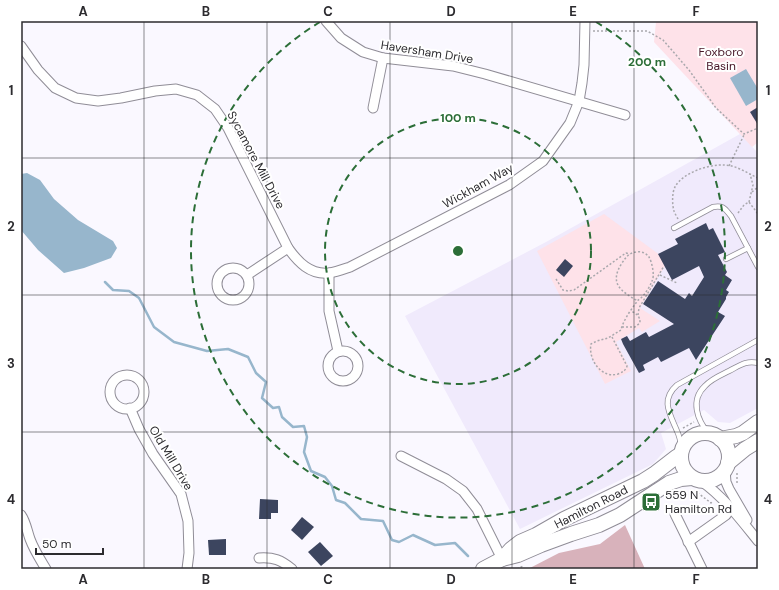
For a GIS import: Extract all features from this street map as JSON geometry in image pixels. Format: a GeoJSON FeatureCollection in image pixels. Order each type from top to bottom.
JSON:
{"type":"FeatureCollection","features":[{"type":"Feature","properties":{"kind":"main road"},"geometry":{"type":"LineString","coordinates":[[758,422],[743,433],[736,436],[695,435],[685,444],[681,452],[683,468],[687,474],[697,479],[708,481],[715,479],[731,466],[745,449],[758,441]]}},
{"type":"Feature","properties":{"kind":"main road"},"geometry":{"type":"LineString","coordinates":[[714,436],[724,444],[731,466]]}},
{"type":"Feature","properties":{"kind":"main road","name":"Hamilton Road"},"geometry":{"type":"LineString","coordinates":[[502,559],[520,542],[643,481],[681,452]]}},
{"type":"Feature","properties":{"kind":"main road","name":"Hamilton Road"},"geometry":{"type":"LineString","coordinates":[[483,569],[502,559],[518,555],[541,545],[599,525],[620,514],[669,483],[681,479],[697,479]]}},
{"type":"Feature","properties":{"kind":"street","name":"Haversham Drive"},"geometry":{"type":"LineString","coordinates":[[326,21],[341,38],[363,52],[383,58],[453,66],[486,74],[625,115]]}},
{"type":"Feature","properties":{"kind":"street","name":"Wickham Way"},"geometry":{"type":"LineString","coordinates":[[329,273],[350,267],[509,185],[543,161],[570,124],[579,101],[584,65],[585,21]]}},
{"type":"Feature","properties":{"kind":"street","name":"Sycamore Mill Drive"},"geometry":{"type":"LineString","coordinates":[[21,46],[38,70],[55,88],[76,98],[98,101],[154,91],[176,89],[197,95],[215,109],[228,128],[288,248],[303,266],[320,273],[329,273]]}},
{"type":"Feature","properties":{"kind":"street"},"geometry":{"type":"LineString","coordinates":[[373,108],[383,58]]}},
{"type":"Feature","properties":{"kind":"street"},"geometry":{"type":"LineString","coordinates":[[247,275],[288,248]]}},
{"type":"Feature","properties":{"kind":"street"},"geometry":{"type":"LineString","coordinates":[[329,273],[329,311],[338,351]]}},
{"type":"Feature","properties":{"kind":"street","name":"Old Mill Drive"},"geometry":{"type":"LineString","coordinates":[[130,408],[152,454],[181,494],[188,521],[188,569]]}},
{"type":"Feature","properties":{"kind":"street"},"geometry":{"type":"LineString","coordinates":[[401,456],[446,479],[463,490],[477,509],[502,559]]}},
{"type":"Feature","properties":{"kind":"street"},"geometry":{"type":"LineString","coordinates":[[731,466],[726,482],[729,490],[758,540]]}},
{"type":"Feature","properties":{"kind":"street"},"geometry":{"type":"LineString","coordinates":[[697,479],[711,488],[758,540]]}},
{"type":"Feature","properties":{"kind":"street"},"geometry":{"type":"LineString","coordinates":[[688,542],[726,515],[730,508]]}},
{"type":"Feature","properties":{"kind":"street"},"geometry":{"type":"LineString","coordinates":[[675,514],[702,569]]}},
{"type":"Feature","properties":{"kind":"street"},"geometry":{"type":"LineString","coordinates":[[21,515],[38,557],[46,569]]}},
{"type":"Feature","properties":{"kind":"street"},"geometry":{"type":"LineString","coordinates":[[259,558],[269,557],[282,561],[292,569]]}},
{"type":"Feature","properties":{"kind":"lane"},"geometry":{"type":"LineString","coordinates":[[674,228],[714,207],[720,206],[725,209],[733,220],[758,267]]}},
{"type":"Feature","properties":{"kind":"lane"},"geometry":{"type":"LineString","coordinates":[[726,259],[748,248]]}},
{"type":"Feature","properties":{"kind":"lane"},"geometry":{"type":"LineString","coordinates":[[681,452],[679,435],[668,407],[667,400],[672,389],[758,340]]}},
{"type":"Feature","properties":{"kind":"lane"},"geometry":{"type":"LineString","coordinates":[[714,436],[701,424],[696,410],[699,394],[705,385],[716,378],[746,363],[758,363]]}},
{"type":"Feature","properties":{"kind":"path"},"geometry":{"type":"LineString","coordinates":[[585,31],[647,31],[663,40],[688,70],[716,108],[744,134]]}},
{"type":"Feature","properties":{"kind":"path"},"geometry":{"type":"LineString","coordinates":[[729,166],[744,134],[758,128]]}},
{"type":"Feature","properties":{"kind":"path"},"geometry":{"type":"LineString","coordinates":[[681,224],[673,210],[672,198],[675,187],[683,178],[695,171],[709,166],[724,165],[737,168],[758,178]]}},
{"type":"Feature","properties":{"kind":"path"},"geometry":{"type":"LineString","coordinates":[[733,220],[744,205],[749,202],[753,185],[750,174]]}},
{"type":"Feature","properties":{"kind":"path"},"geometry":{"type":"LineString","coordinates":[[752,192],[758,187]]}},
{"type":"Feature","properties":{"kind":"path"},"geometry":{"type":"LineString","coordinates":[[749,202],[758,214]]}},
{"type":"Feature","properties":{"kind":"path"},"geometry":{"type":"LineString","coordinates":[[556,279],[563,290],[574,290],[626,253],[630,254],[644,252],[648,255],[652,263],[652,281],[622,325],[621,330],[612,336],[594,342],[590,349],[594,361],[599,369],[607,374],[613,375],[623,372],[627,366],[612,336]]}},
{"type":"Feature","properties":{"kind":"path"},"geometry":{"type":"LineString","coordinates":[[630,254],[621,265],[616,281],[620,290],[638,301]]}},
{"type":"Feature","properties":{"kind":"path"},"geometry":{"type":"LineString","coordinates":[[622,327],[638,326],[640,323],[638,315],[640,308],[664,266]]}},
{"type":"Feature","properties":{"kind":"path"},"geometry":{"type":"LineString","coordinates":[[660,275],[677,284]]}},
{"type":"Feature","properties":{"kind":"path"},"geometry":{"type":"LineString","coordinates":[[631,311],[638,315]]}},
{"type":"Feature","properties":{"kind":"path"},"geometry":{"type":"LineString","coordinates":[[682,429],[694,422]]}},
{"type":"Feature","properties":{"kind":"path"},"geometry":{"type":"LineString","coordinates":[[731,466],[737,471],[737,484]]}},
{"type":"Feature","properties":{"kind":"shaded area"},"geometry":{"type":"Polygon","coordinates":[[[740,134],[758,153],[758,408],[730,423],[718,422],[704,410],[661,433],[666,449],[653,464],[520,529],[405,316],[546,242],[740,134]]]}},
{"type":"Feature","properties":{"kind":"shaded area"},"geometry":{"type":"Polygon","coordinates":[[[625,525],[645,569],[528,569],[559,553],[600,544],[625,525]]]}},
{"type":"Feature","properties":{"kind":"green space","name":"Foxboro Basin"},"geometry":{"type":"Polygon","coordinates":[[[758,21],[758,142],[752,147],[654,42],[656,22],[758,21]]]}},
{"type":"Feature","properties":{"kind":"green space"},"geometry":{"type":"Polygon","coordinates":[[[604,214],[668,261],[640,308],[660,321],[642,332],[639,328],[616,342],[631,371],[605,384],[537,251],[604,214]]]}},
{"type":"Feature","properties":{"kind":"water"},"geometry":{"type":"Polygon","coordinates":[[[746,69],[758,89],[758,99],[746,106],[730,78],[746,69]]]}},
{"type":"Feature","properties":{"kind":"water"},"geometry":{"type":"Polygon","coordinates":[[[27,173],[40,180],[54,199],[78,220],[113,241],[117,248],[111,258],[84,268],[64,273],[38,250],[21,230],[21,174],[27,173]]]}},
{"type":"Feature","properties":{"kind":"building"},"geometry":{"type":"Polygon","coordinates":[[[758,107],[758,125],[750,112],[758,107]]]}},
{"type":"Feature","properties":{"kind":"building"},"geometry":{"type":"Polygon","coordinates":[[[706,223],[709,230],[713,228],[725,252],[718,255],[727,272],[725,275],[732,280],[726,290],[729,292],[726,299],[718,312],[725,316],[696,360],[689,348],[661,362],[658,357],[643,365],[645,370],[639,373],[621,339],[627,336],[630,341],[646,332],[649,337],[674,324],[643,304],[658,281],[685,299],[689,293],[692,296],[704,277],[699,266],[672,280],[658,254],[678,244],[675,239],[706,223]]]}},
{"type":"Feature","properties":{"kind":"building"},"geometry":{"type":"Polygon","coordinates":[[[565,259],[573,266],[564,277],[556,270],[565,259]]]}},
{"type":"Feature","properties":{"kind":"building"},"geometry":{"type":"Polygon","coordinates":[[[260,499],[278,500],[278,513],[271,513],[271,519],[259,519],[260,499]]]}},
{"type":"Feature","properties":{"kind":"building"},"geometry":{"type":"Polygon","coordinates":[[[302,517],[314,527],[302,540],[291,530],[302,517]]]}},
{"type":"Feature","properties":{"kind":"building"},"geometry":{"type":"Polygon","coordinates":[[[226,539],[226,555],[209,555],[208,540],[226,539]]]}},
{"type":"Feature","properties":{"kind":"building"},"geometry":{"type":"Polygon","coordinates":[[[320,542],[333,556],[321,566],[308,552],[320,542]]]}},
{"type":"Feature","properties":{"kind":"waterway"},"geometry":{"type":"LineString","coordinates":[[105,282],[113,290],[129,291],[139,298],[154,327],[174,342],[207,351],[228,349],[248,357],[256,373],[266,382],[262,398],[273,408],[279,407],[282,417],[293,427],[304,426],[307,437],[304,452],[311,471],[325,477],[332,486],[336,500],[345,503],[361,519],[383,521],[392,540],[399,542],[413,535],[435,545],[455,543],[468,556]]}},
{"type":"Feature","properties":{"kind":"place","name":"559 N Hamilton Rd"},"geometry":{"type":"Point","coordinates":[651,502]}}]}
